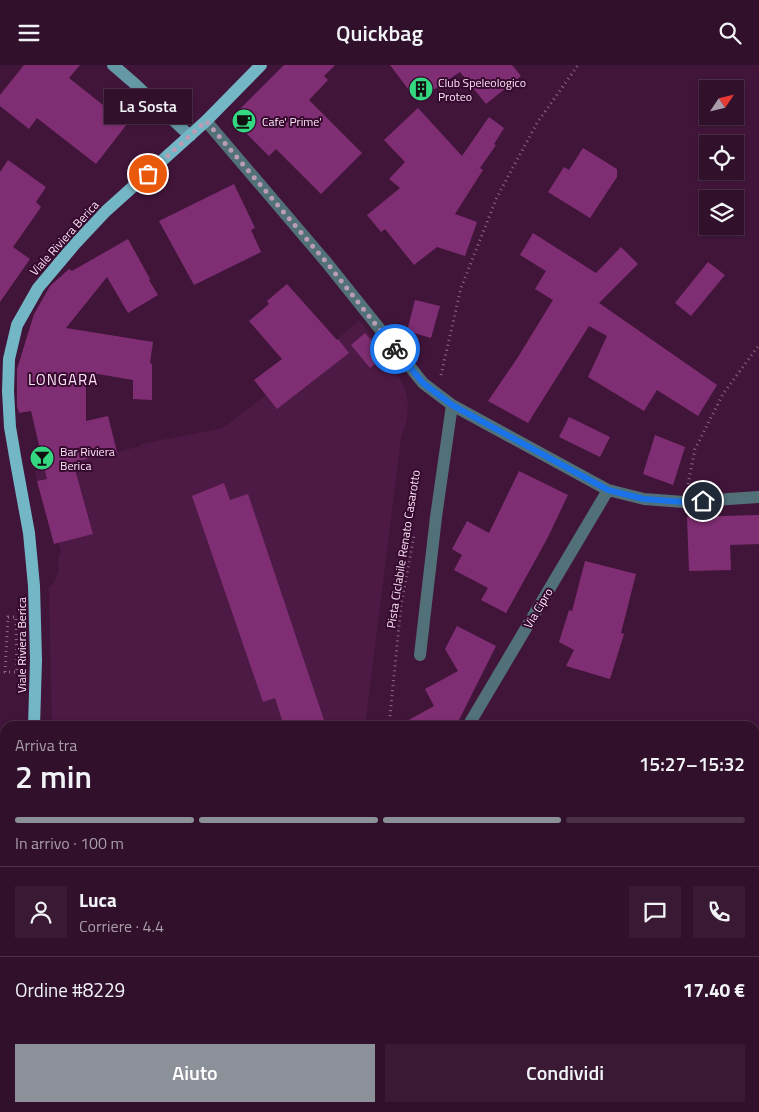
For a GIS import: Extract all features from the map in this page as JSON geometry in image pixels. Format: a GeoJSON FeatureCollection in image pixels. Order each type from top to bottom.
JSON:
{"type":"FeatureCollection","features":[{"type":"Feature","properties":{"kind":"main road"},"geometry":{"type":"LineString","coordinates":[[113,65],[190,136]]}},
{"type":"Feature","properties":{"kind":"main road","name":"Viale Riviera Berica"},"geometry":{"type":"LineString","coordinates":[[34,721],[36,660],[34,586],[29,533],[10,427],[8,391],[9,359],[17,325],[38,289],[75,244],[106,211],[206,121],[261,65]]}},
{"type":"Feature","properties":{"kind":"street"},"geometry":{"type":"LineString","coordinates":[[206,121],[327,263],[423,383],[452,405],[608,490],[644,499],[684,502],[759,497]]}},
{"type":"Feature","properties":{"kind":"street"},"geometry":{"type":"LineString","coordinates":[[420,655],[436,517],[452,405]]}},
{"type":"Feature","properties":{"kind":"street","name":"Via Cipro"},"geometry":{"type":"LineString","coordinates":[[471,721],[608,490]]}},
{"type":"Feature","properties":{"kind":"path"},"geometry":{"type":"LineString","coordinates":[[439,382],[461,288],[497,197],[537,123],[578,65]]}},
{"type":"Feature","properties":{"kind":"path"},"geometry":{"type":"LineString","coordinates":[[684,502],[695,449],[724,394],[759,345]]}},
{"type":"Feature","properties":{"kind":"path","name":"Pista Ciclabile Renato Casarotto"},"geometry":{"type":"LineString","coordinates":[[389,721],[401,605],[415,529]]}},
{"type":"Feature","properties":{"kind":"path"},"geometry":{"type":"LineString","coordinates":[[8,617],[16,617],[17,672],[5,672],[8,617]]}},
{"type":"Feature","properties":{"kind":"shaded area"},"geometry":{"type":"Polygon","coordinates":[[[359,320],[390,360],[405,389],[408,404],[407,420],[401,438],[366,721],[52,721],[49,587],[53,584],[59,571],[58,557],[61,552],[59,543],[93,533],[76,471],[37,481],[35,471],[141,446],[141,444],[223,428],[338,339],[359,320]]]}},
{"type":"Feature","properties":{"kind":"building"},"geometry":{"type":"Polygon","coordinates":[[[24,65],[80,65],[69,78],[127,124],[96,164],[37,118],[29,129],[0,106],[0,95],[24,65]]]}},
{"type":"Feature","properties":{"kind":"building"},"geometry":{"type":"Polygon","coordinates":[[[284,65],[335,65],[324,76],[328,80],[309,100],[362,153],[321,194],[276,149],[269,156],[231,118],[284,65]]]}},
{"type":"Feature","properties":{"kind":"building"},"geometry":{"type":"Polygon","coordinates":[[[390,65],[512,65],[521,76],[486,104],[460,72],[417,101],[390,65]]]}},
{"type":"Feature","properties":{"kind":"building"},"geometry":{"type":"Polygon","coordinates":[[[418,108],[462,156],[489,117],[504,128],[494,144],[496,145],[480,168],[483,170],[455,214],[477,222],[465,256],[437,247],[414,265],[385,229],[381,232],[367,215],[400,188],[389,179],[405,162],[384,140],[418,108]]]}},
{"type":"Feature","properties":{"kind":"building"},"geometry":{"type":"Polygon","coordinates":[[[583,148],[617,169],[617,177],[590,218],[548,192],[564,167],[569,170],[583,148]]]}},
{"type":"Feature","properties":{"kind":"building"},"geometry":{"type":"Polygon","coordinates":[[[8,160],[46,187],[36,202],[41,207],[13,247],[30,259],[0,302],[0,172],[8,160]]]}},
{"type":"Feature","properties":{"kind":"building"},"geometry":{"type":"Polygon","coordinates":[[[234,184],[255,228],[251,230],[261,252],[194,285],[159,221],[234,184]]]}},
{"type":"Feature","properties":{"kind":"building"},"geometry":{"type":"Polygon","coordinates":[[[533,233],[596,273],[621,247],[638,264],[599,303],[717,385],[698,416],[657,390],[644,411],[588,377],[607,336],[589,326],[528,423],[488,401],[553,300],[535,289],[546,271],[520,255],[533,233]]]}},
{"type":"Feature","properties":{"kind":"building"},"geometry":{"type":"Polygon","coordinates":[[[128,239],[158,295],[128,313],[107,277],[66,328],[153,342],[150,363],[152,364],[152,400],[133,399],[133,380],[86,372],[86,421],[108,416],[117,452],[73,462],[93,534],[54,544],[37,481],[47,479],[31,411],[19,413],[17,406],[17,369],[34,314],[50,286],[69,269],[72,271],[128,239]]]}},
{"type":"Feature","properties":{"kind":"building"},"geometry":{"type":"Polygon","coordinates":[[[708,262],[725,275],[691,316],[675,303],[708,262]]]}},
{"type":"Feature","properties":{"kind":"building"},"geometry":{"type":"Polygon","coordinates":[[[287,284],[349,353],[277,409],[254,380],[282,359],[249,321],[269,304],[267,301],[287,284]]]}},
{"type":"Feature","properties":{"kind":"building"},"geometry":{"type":"Polygon","coordinates":[[[415,300],[440,306],[431,338],[407,331],[415,300]]]}},
{"type":"Feature","properties":{"kind":"building"},"geometry":{"type":"Polygon","coordinates":[[[365,333],[385,356],[370,368],[351,345],[365,333]]]}},
{"type":"Feature","properties":{"kind":"building"},"geometry":{"type":"Polygon","coordinates":[[[569,417],[610,437],[600,457],[559,437],[569,417]]]}},
{"type":"Feature","properties":{"kind":"building"},"geometry":{"type":"Polygon","coordinates":[[[655,435],[685,447],[673,485],[643,474],[655,435]]]}},
{"type":"Feature","properties":{"kind":"building"},"geometry":{"type":"Polygon","coordinates":[[[519,471],[568,495],[547,539],[506,613],[481,600],[488,588],[454,570],[462,555],[452,549],[467,521],[489,533],[519,471]]]}},
{"type":"Feature","properties":{"kind":"building"},"geometry":{"type":"Polygon","coordinates":[[[224,483],[230,500],[248,494],[324,721],[282,721],[275,698],[263,702],[192,496],[224,483]]]}},
{"type":"Feature","properties":{"kind":"building"},"geometry":{"type":"Polygon","coordinates":[[[759,515],[759,544],[730,545],[731,570],[689,571],[687,517],[759,515]]]}},
{"type":"Feature","properties":{"kind":"building"},"geometry":{"type":"Polygon","coordinates":[[[585,561],[636,574],[621,633],[624,634],[610,679],[566,666],[574,650],[559,642],[569,610],[572,611],[585,561]]]}},
{"type":"Feature","properties":{"kind":"building"},"geometry":{"type":"Polygon","coordinates":[[[457,626],[496,646],[458,721],[407,721],[434,706],[425,689],[458,671],[445,649],[457,626]]]}},
{"type":"Feature","properties":{"kind":"way so far"},"geometry":{"type":"LineString","coordinates":[[148,174],[206,121],[327,263],[395,349]]}},
{"type":"Feature","properties":{"kind":"place","name":"Club Speleologico Proteo"},"geometry":{"type":"Point","coordinates":[421,89]}},
{"type":"Feature","properties":{"kind":"place","name":"Cafe' Prime'"},"geometry":{"type":"Point","coordinates":[244,121]}},
{"type":"Feature","properties":{"kind":"place","name":"La Sosta"},"geometry":{"type":"Point","coordinates":[148,174]}},
{"type":"Feature","properties":{"kind":"place","name":"Bar Riviera Berica"},"geometry":{"type":"Point","coordinates":[42,458]}},
{"type":"Feature","properties":{"kind":"district","name":"LONGARA"},"geometry":{"type":"Point","coordinates":[63,379]}},
{"type":"Feature","properties":{"kind":"route"},"geometry":{"type":"LineString","coordinates":[[395,349],[423,383],[452,405],[608,490],[644,499],[684,502],[703,501]]}}]}
